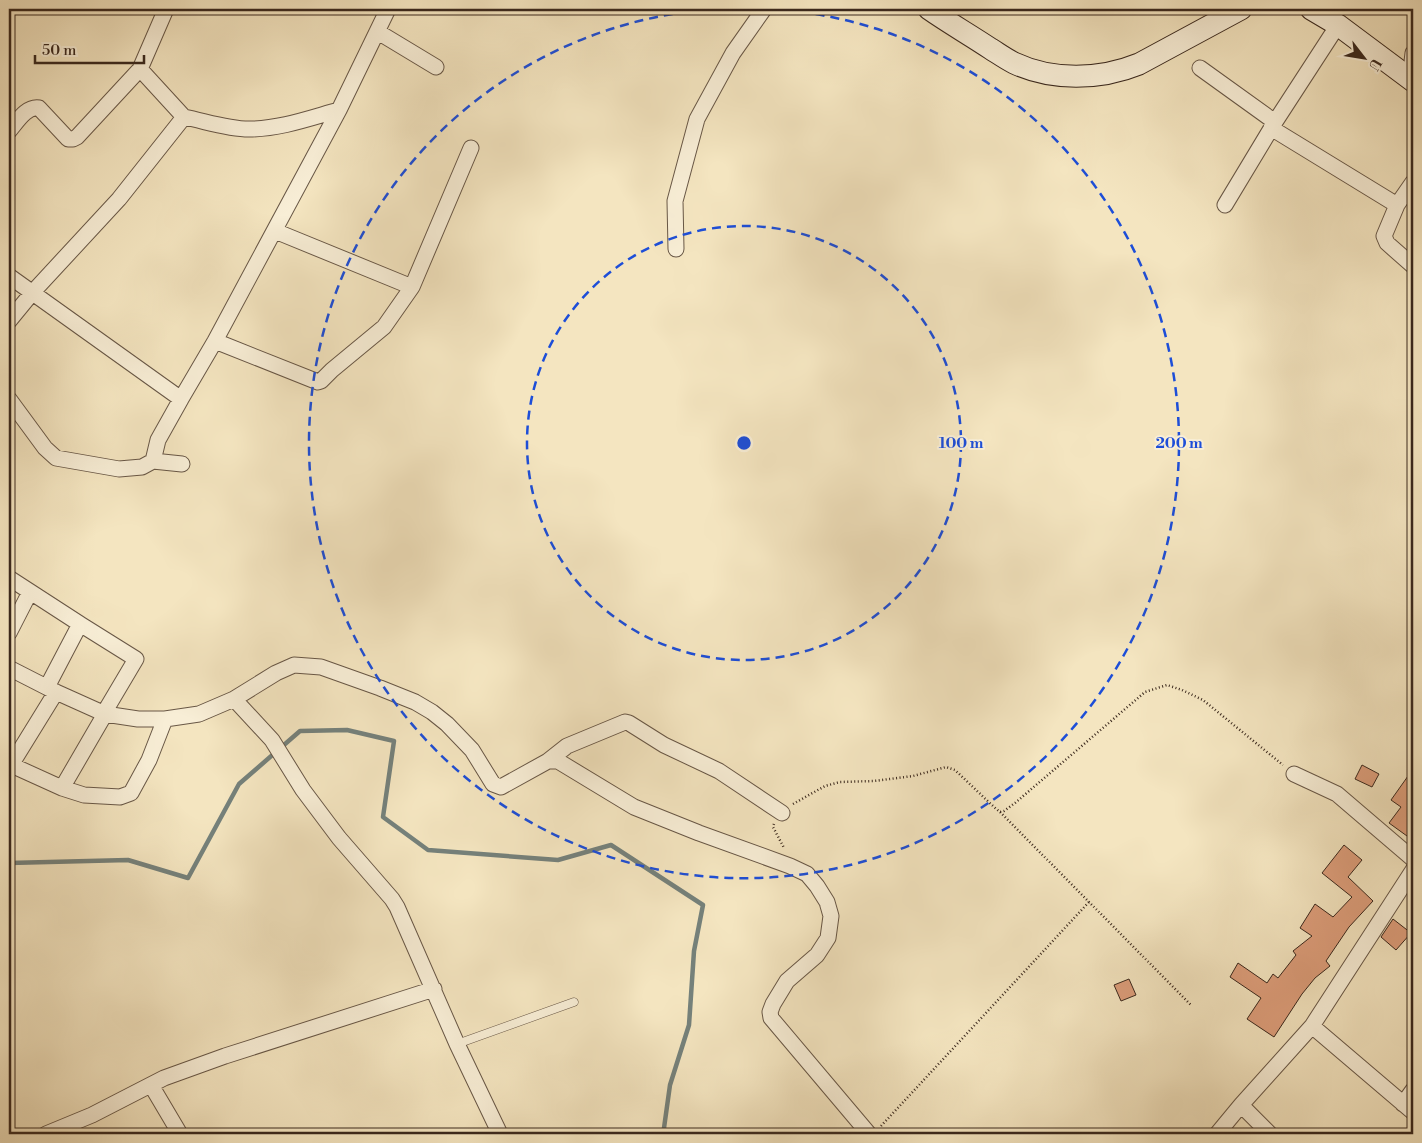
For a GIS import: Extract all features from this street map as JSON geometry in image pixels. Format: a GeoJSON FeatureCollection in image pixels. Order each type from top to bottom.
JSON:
{"type":"FeatureCollection","features":[{"type":"Feature","properties":{"kind":"street"},"geometry":{"type":"LineString","coordinates":[[9,131],[29,109],[34,107],[39,108],[68,139],[77,137],[140,69],[166,9]]}},
{"type":"Feature","properties":{"kind":"street"},"geometry":{"type":"LineString","coordinates":[[153,460],[158,440],[215,341],[340,110],[388,9]]}},
{"type":"Feature","properties":{"kind":"street"},"geometry":{"type":"LineString","coordinates":[[676,249],[675,201],[697,120],[733,53],[764,9]]}},
{"type":"Feature","properties":{"kind":"street"},"geometry":{"type":"LineString","coordinates":[[929,9],[1016,64],[1043,72],[1071,76],[1086,76],[1129,68],[1241,9]]}},
{"type":"Feature","properties":{"kind":"street"},"geometry":{"type":"LineString","coordinates":[[1311,9],[1338,26],[1411,80]]}},
{"type":"Feature","properties":{"kind":"street"},"geometry":{"type":"LineString","coordinates":[[1225,205],[1273,125],[1338,26]]}},
{"type":"Feature","properties":{"kind":"street"},"geometry":{"type":"LineString","coordinates":[[378,32],[436,67]]}},
{"type":"Feature","properties":{"kind":"street"},"geometry":{"type":"LineString","coordinates":[[1411,80],[1413,53]]}},
{"type":"Feature","properties":{"kind":"street"},"geometry":{"type":"LineString","coordinates":[[1200,68],[1273,125],[1397,206]]}},
{"type":"Feature","properties":{"kind":"street"},"geometry":{"type":"LineString","coordinates":[[140,69],[184,117],[247,129],[265,128],[297,122],[340,110]]}},
{"type":"Feature","properties":{"kind":"street"},"geometry":{"type":"LineString","coordinates":[[9,321],[32,293],[119,199],[184,117]]}},
{"type":"Feature","properties":{"kind":"street"},"geometry":{"type":"LineString","coordinates":[[215,341],[318,382],[322,380],[384,328],[412,287],[471,148]]}},
{"type":"Feature","properties":{"kind":"street"},"geometry":{"type":"LineString","coordinates":[[1413,182],[1397,206],[1384,236],[1387,243],[1413,266]]}},
{"type":"Feature","properties":{"kind":"street"},"geometry":{"type":"LineString","coordinates":[[275,231],[412,287]]}},
{"type":"Feature","properties":{"kind":"street"},"geometry":{"type":"LineString","coordinates":[[9,276],[181,399]]}},
{"type":"Feature","properties":{"kind":"street"},"geometry":{"type":"LineString","coordinates":[[9,398],[45,448],[56,458],[119,469],[142,467],[153,460],[182,464]]}},
{"type":"Feature","properties":{"kind":"street"},"geometry":{"type":"LineString","coordinates":[[9,578],[136,659],[62,788]]}},
{"type":"Feature","properties":{"kind":"street"},"geometry":{"type":"LineString","coordinates":[[9,633],[30,592]]}},
{"type":"Feature","properties":{"kind":"street"},"geometry":{"type":"LineString","coordinates":[[80,624],[52,689],[10,764],[62,788],[84,795],[120,797],[131,793],[149,760],[165,719]]}},
{"type":"Feature","properties":{"kind":"street"},"geometry":{"type":"LineString","coordinates":[[9,668],[104,713],[138,719],[165,719],[199,714],[234,699],[294,665],[321,667],[415,702],[432,712],[448,724],[472,750],[493,784],[501,787],[548,761],[567,746],[625,722],[664,745],[719,771],[782,813]]}},
{"type":"Feature","properties":{"kind":"street"},"geometry":{"type":"LineString","coordinates":[[234,699],[272,740],[303,790],[338,838],[397,907],[457,1044],[500,1134]]}},
{"type":"Feature","properties":{"kind":"street"},"geometry":{"type":"LineString","coordinates":[[548,761],[558,761],[634,807],[807,874],[827,902],[831,916],[828,938],[817,955],[787,981],[773,1004],[770,1012],[771,1018],[875,1131]]}},
{"type":"Feature","properties":{"kind":"street"},"geometry":{"type":"LineString","coordinates":[[1294,774],[1337,794],[1413,859]]}},
{"type":"Feature","properties":{"kind":"street"},"geometry":{"type":"LineString","coordinates":[[1217,1134],[1241,1104],[1312,1026],[1413,870]]}},
{"type":"Feature","properties":{"kind":"street"},"geometry":{"type":"LineString","coordinates":[[46,1134],[92,1115],[164,1078],[225,1056],[434,989]]}},
{"type":"Feature","properties":{"kind":"street"},"geometry":{"type":"LineString","coordinates":[[1312,1026],[1408,1108],[1413,1090]]}},
{"type":"Feature","properties":{"kind":"street"},"geometry":{"type":"LineString","coordinates":[[151,1085],[180,1134]]}},
{"type":"Feature","properties":{"kind":"street"},"geometry":{"type":"LineString","coordinates":[[1241,1104],[1270,1134]]}},
{"type":"Feature","properties":{"kind":"lane"},"geometry":{"type":"LineString","coordinates":[[457,1044],[574,1002]]}},
{"type":"Feature","properties":{"kind":"path"},"geometry":{"type":"LineString","coordinates":[[1000,812],[1016,803],[1145,692],[1167,685],[1203,700],[1294,774]]}},
{"type":"Feature","properties":{"kind":"path"},"geometry":{"type":"LineString","coordinates":[[790,866],[773,827],[775,821],[782,813],[811,793],[825,786],[840,782],[874,781],[913,776],[946,768],[955,770],[1000,812],[1192,1006]]}},
{"type":"Feature","properties":{"kind":"path"},"geometry":{"type":"LineString","coordinates":[[875,1131],[1089,902]]}},
{"type":"Feature","properties":{"kind":"building"},"geometry":{"type":"Polygon","coordinates":[[[1362,765],[1379,774],[1372,787],[1355,779],[1362,765]]]}},
{"type":"Feature","properties":{"kind":"building"},"geometry":{"type":"Polygon","coordinates":[[[1413,769],[1413,827],[1407,836],[1389,823],[1401,807],[1391,800],[1413,769]]]}},
{"type":"Feature","properties":{"kind":"building"},"geometry":{"type":"Polygon","coordinates":[[[1344,845],[1362,860],[1348,877],[1373,901],[1349,927],[1326,961],[1330,966],[1315,978],[1302,994],[1274,1037],[1247,1019],[1261,998],[1230,977],[1238,963],[1267,983],[1273,974],[1278,978],[1296,955],[1293,951],[1312,936],[1300,928],[1315,904],[1333,917],[1352,897],[1322,873],[1344,845]]]}},
{"type":"Feature","properties":{"kind":"building"},"geometry":{"type":"Polygon","coordinates":[[[1393,919],[1411,933],[1396,950],[1381,937],[1393,919]]]}},
{"type":"Feature","properties":{"kind":"building"},"geometry":{"type":"Polygon","coordinates":[[[1129,979],[1136,995],[1121,1001],[1114,985],[1129,979]]]}},
{"type":"Feature","properties":{"kind":"waterway"},"geometry":{"type":"LineString","coordinates":[[9,863],[128,860],[188,878],[239,784],[300,731],[347,730],[394,741],[383,817],[428,850],[558,860],[611,845],[703,905],[694,951],[689,1025],[670,1085],[664,1128],[667,1134]]}}]}
